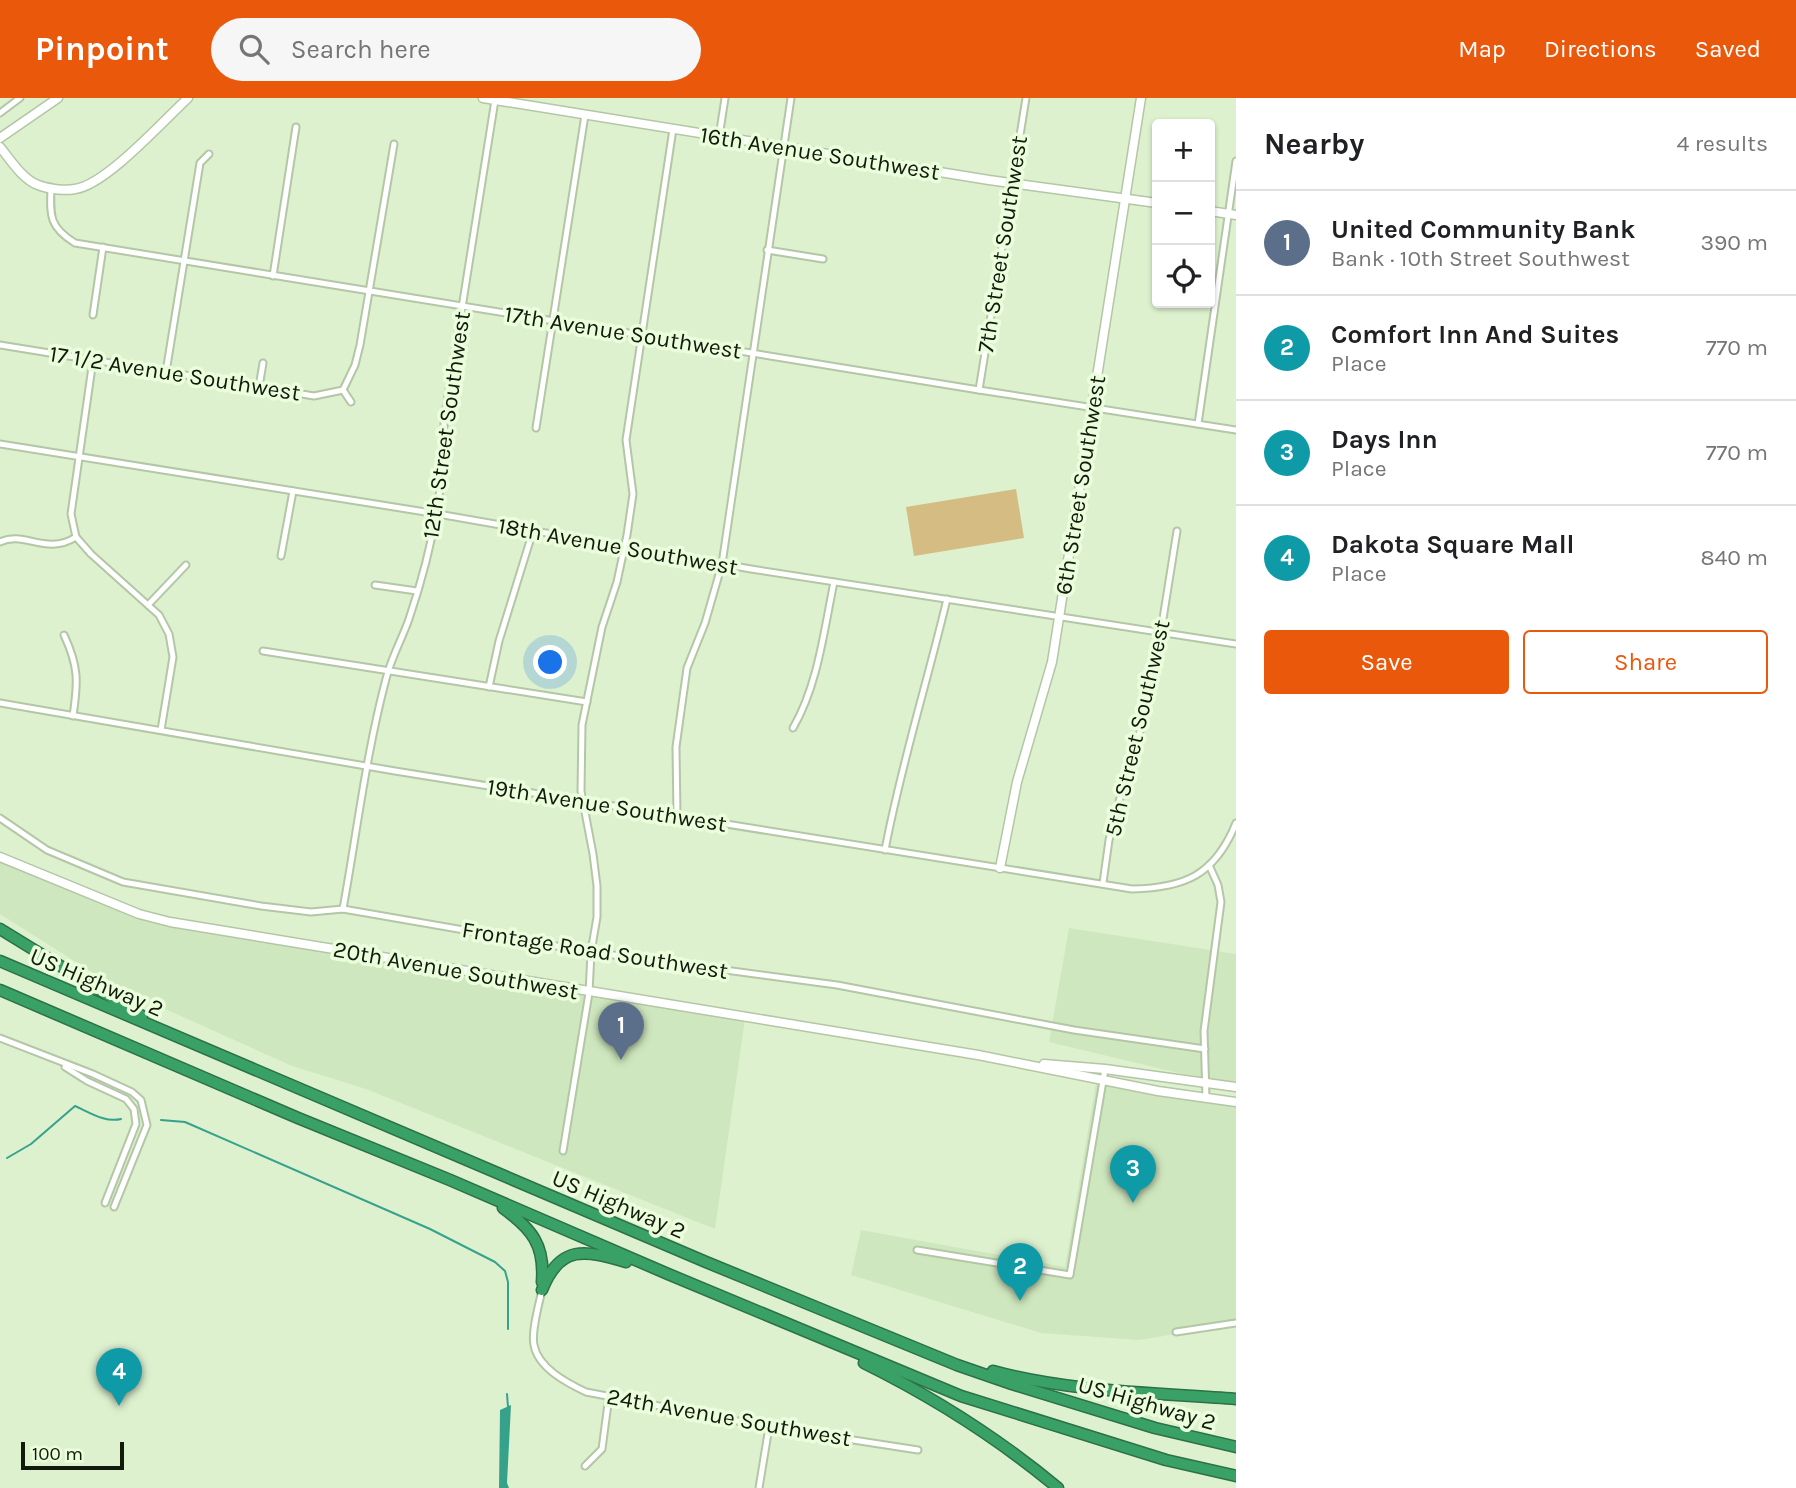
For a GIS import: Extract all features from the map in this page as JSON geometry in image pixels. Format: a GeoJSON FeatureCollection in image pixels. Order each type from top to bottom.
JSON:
{"type":"FeatureCollection","features":[{"type":"Feature","properties":{"kind":"highway"},"geometry":{"type":"LineString","coordinates":[[0,929],[125,1007],[198,1047]]}},
{"type":"Feature","properties":{"kind":"highway","name":"US Highway 2"},"geometry":{"type":"LineString","coordinates":[[0,961],[644,1236],[934,1355],[1012,1384],[1155,1429],[1236,1447]]}},
{"type":"Feature","properties":{"kind":"highway","name":"US Highway 2"},"geometry":{"type":"LineString","coordinates":[[0,990],[961,1396],[1166,1460],[1236,1476]]}},
{"type":"Feature","properties":{"kind":"highway"},"geometry":{"type":"LineString","coordinates":[[485,1195],[516,1217],[536,1237],[542,1256],[541,1290]]}},
{"type":"Feature","properties":{"kind":"highway"},"geometry":{"type":"LineString","coordinates":[[541,1290],[549,1272],[562,1259],[578,1253],[599,1254],[668,1274]]}},
{"type":"Feature","properties":{"kind":"highway"},"geometry":{"type":"LineString","coordinates":[[821,1338],[936,1402],[1011,1451],[1059,1488]]}},
{"type":"Feature","properties":{"kind":"highway"},"geometry":{"type":"LineString","coordinates":[[934,1355],[1001,1374],[1049,1382],[1236,1399]]}},
{"type":"Feature","properties":{"kind":"street"},"geometry":{"type":"LineString","coordinates":[[0,113],[20,98]]}},
{"type":"Feature","properties":{"kind":"street"},"geometry":{"type":"LineString","coordinates":[[0,138],[58,98]]}},
{"type":"Feature","properties":{"kind":"street"},"geometry":{"type":"LineString","coordinates":[[0,147],[15,166],[36,184],[77,189],[102,178],[188,98]]}},
{"type":"Feature","properties":{"kind":"street","name":"16th Avenue Southwest"},"geometry":{"type":"LineString","coordinates":[[483,98],[1012,183],[1152,202]]}},
{"type":"Feature","properties":{"kind":"street"},"geometry":{"type":"LineString","coordinates":[[719,137],[725,98]]}},
{"type":"Feature","properties":{"kind":"street"},"geometry":{"type":"LineString","coordinates":[[677,816],[676,747],[687,668],[705,623],[722,564],[791,98]]}},
{"type":"Feature","properties":{"kind":"street","name":"7th Street Southwest"},"geometry":{"type":"LineString","coordinates":[[979,390],[1026,98]]}},
{"type":"Feature","properties":{"kind":"street","name":"6th Street Southwest"},"geometry":{"type":"LineString","coordinates":[[1000,868],[1017,782],[1052,662],[1141,98]]}},
{"type":"Feature","properties":{"kind":"street","name":"12th Street Southwest"},"geometry":{"type":"LineString","coordinates":[[343,909],[377,714],[388,671],[417,591],[438,514],[444,457],[443,421],[495,100]]}},
{"type":"Feature","properties":{"kind":"street"},"geometry":{"type":"LineString","coordinates":[[536,428],[585,115]]}},
{"type":"Feature","properties":{"kind":"street"},"geometry":{"type":"LineString","coordinates":[[273,276],[296,127]]}},
{"type":"Feature","properties":{"kind":"street"},"geometry":{"type":"LineString","coordinates":[[564,1151],[589,993],[591,952],[597,917],[597,886],[583,801],[581,752],[587,702],[602,627],[617,582],[633,494],[626,440],[673,129]]}},
{"type":"Feature","properties":{"kind":"street"},"geometry":{"type":"LineString","coordinates":[[351,402],[343,390],[355,365],[360,345],[394,144]]}},
{"type":"Feature","properties":{"kind":"street"},"geometry":{"type":"LineString","coordinates":[[166,372],[200,163],[209,154]]}},
{"type":"Feature","properties":{"kind":"street"},"geometry":{"type":"LineString","coordinates":[[1198,424],[1232,214],[1236,161]]}},
{"type":"Feature","properties":{"kind":"street","name":"17th Avenue Southwest"},"geometry":{"type":"LineString","coordinates":[[51,187],[50,211],[59,233],[75,243],[1236,430]]}},
{"type":"Feature","properties":{"kind":"street"},"geometry":{"type":"LineString","coordinates":[[93,315],[103,247]]}},
{"type":"Feature","properties":{"kind":"street"},"geometry":{"type":"LineString","coordinates":[[767,250],[823,259]]}},
{"type":"Feature","properties":{"kind":"street","name":"17 1/2 Avenue Southwest"},"geometry":{"type":"LineString","coordinates":[[0,345],[314,396],[343,390]]}},
{"type":"Feature","properties":{"kind":"street"},"geometry":{"type":"LineString","coordinates":[[93,360],[71,514],[76,537],[91,554],[159,615],[169,634],[173,657],[161,730]]}},
{"type":"Feature","properties":{"kind":"street"},"geometry":{"type":"LineString","coordinates":[[259,387],[264,363]]}},
{"type":"Feature","properties":{"kind":"street","name":"18th Avenue Southwest"},"geometry":{"type":"LineString","coordinates":[[0,443],[438,514],[722,564],[1236,644]]}},
{"type":"Feature","properties":{"kind":"street"},"geometry":{"type":"LineString","coordinates":[[281,556],[293,491]]}},
{"type":"Feature","properties":{"kind":"street"},"geometry":{"type":"LineString","coordinates":[[489,687],[499,641],[533,531]]}},
{"type":"Feature","properties":{"kind":"street","name":"5th Street Southwest"},"geometry":{"type":"LineString","coordinates":[[1102,883],[1109,840],[1142,725],[1161,632],[1177,531]]}},
{"type":"Feature","properties":{"kind":"street"},"geometry":{"type":"LineString","coordinates":[[0,542],[15,539],[59,545],[76,537]]}},
{"type":"Feature","properties":{"kind":"street"},"geometry":{"type":"LineString","coordinates":[[148,605],[186,565]]}},
{"type":"Feature","properties":{"kind":"street"},"geometry":{"type":"LineString","coordinates":[[793,728],[805,708],[834,582]]}},
{"type":"Feature","properties":{"kind":"street"},"geometry":{"type":"LineString","coordinates":[[375,585],[417,591]]}},
{"type":"Feature","properties":{"kind":"street"},"geometry":{"type":"LineString","coordinates":[[885,850],[896,790],[947,599]]}},
{"type":"Feature","properties":{"kind":"street"},"geometry":{"type":"LineString","coordinates":[[64,635],[73,654],[78,681],[74,716]]}},
{"type":"Feature","properties":{"kind":"street"},"geometry":{"type":"LineString","coordinates":[[263,651],[587,702]]}},
{"type":"Feature","properties":{"kind":"street","name":"19th Avenue Southwest"},"geometry":{"type":"LineString","coordinates":[[0,703],[368,767],[1132,889],[1167,887],[1185,881],[1209,865]]}},
{"type":"Feature","properties":{"kind":"street","name":"Frontage Road Southwest"},"geometry":{"type":"LineString","coordinates":[[0,818],[47,850],[123,882],[261,906],[311,912],[343,909],[591,952],[837,985],[1074,1030],[1205,1049]]}},
{"type":"Feature","properties":{"kind":"street"},"geometry":{"type":"LineString","coordinates":[[1206,1098],[1204,1031],[1222,902],[1219,885],[1209,865],[1229,840],[1236,823]]}},
{"type":"Feature","properties":{"kind":"street","name":"20th Avenue Southwest"},"geometry":{"type":"LineString","coordinates":[[0,857],[139,914],[170,922],[1005,1060],[1236,1102]]}},
{"type":"Feature","properties":{"kind":"street"},"geometry":{"type":"LineString","coordinates":[[0,1038],[123,1087],[141,1100],[147,1125],[114,1207]]}},
{"type":"Feature","properties":{"kind":"street","name":"20th Avenue Southwest"},"geometry":{"type":"LineString","coordinates":[[1005,1060],[1105,1069],[1236,1087]]}},
{"type":"Feature","properties":{"kind":"street"},"geometry":{"type":"LineString","coordinates":[[56,1061],[87,1081],[126,1099],[134,1109],[136,1124],[105,1203]]}},
{"type":"Feature","properties":{"kind":"street"},"geometry":{"type":"LineString","coordinates":[[917,1250],[1070,1275],[1105,1069]]}},
{"type":"Feature","properties":{"kind":"street","name":"24th Avenue Southwest"},"geometry":{"type":"LineString","coordinates":[[541,1290],[533,1343],[538,1356],[566,1382],[586,1392],[769,1427],[918,1450]]}},
{"type":"Feature","properties":{"kind":"street"},"geometry":{"type":"LineString","coordinates":[[1176,1332],[1236,1323]]}},
{"type":"Feature","properties":{"kind":"street"},"geometry":{"type":"LineString","coordinates":[[585,1466],[601,1449],[609,1396]]}},
{"type":"Feature","properties":{"kind":"street"},"geometry":{"type":"LineString","coordinates":[[759,1488],[769,1427]]}},
{"type":"Feature","properties":{"kind":"shaded area"},"geometry":{"type":"Polygon","coordinates":[[[1016,489],[1024,538],[914,556],[906,507],[1016,489]]]}},
{"type":"Feature","properties":{"kind":"shaded area"},"geometry":{"type":"Polygon","coordinates":[[[0,859],[136,915],[745,1019],[715,1229],[366,1089],[292,1066],[114,986],[0,914],[0,859]]]}},
{"type":"Feature","properties":{"kind":"shaded area"},"geometry":{"type":"Polygon","coordinates":[[[1069,928],[1236,954],[1236,1083],[1191,1076],[1049,1042],[1069,928]]]}},
{"type":"Feature","properties":{"kind":"shaded area"},"geometry":{"type":"Polygon","coordinates":[[[1096,1083],[1236,1107],[1236,1324],[1139,1340],[1041,1333],[851,1275],[861,1230],[1065,1267],[1096,1083]]]}},
{"type":"Feature","properties":{"kind":"water"},"geometry":{"type":"Polygon","coordinates":[[[511,1405],[507,1483],[509,1488],[499,1488],[500,1410],[511,1405]]]}},
{"type":"Feature","properties":{"kind":"waterway"},"geometry":{"type":"LineString","coordinates":[[7,1158],[31,1144],[75,1106],[103,1118],[121,1119]]}},
{"type":"Feature","properties":{"kind":"waterway"},"geometry":{"type":"LineString","coordinates":[[161,1120],[185,1122],[430,1229],[495,1262],[505,1271],[508,1282],[508,1329]]}},
{"type":"Feature","properties":{"kind":"waterway"},"geometry":{"type":"LineString","coordinates":[[507,1394],[508,1407]]}},
{"type":"Feature","properties":{"kind":"place","name":"United Community Bank"},"geometry":{"type":"Point","coordinates":[621,1060]}},
{"type":"Feature","properties":{"kind":"place","name":"Days Inn"},"geometry":{"type":"Point","coordinates":[1133,1203]}},
{"type":"Feature","properties":{"kind":"place","name":"Comfort Inn And Suites"},"geometry":{"type":"Point","coordinates":[1020,1301]}},
{"type":"Feature","properties":{"kind":"place","name":"Dakota Square Mall"},"geometry":{"type":"Point","coordinates":[119,1406]}}]}
